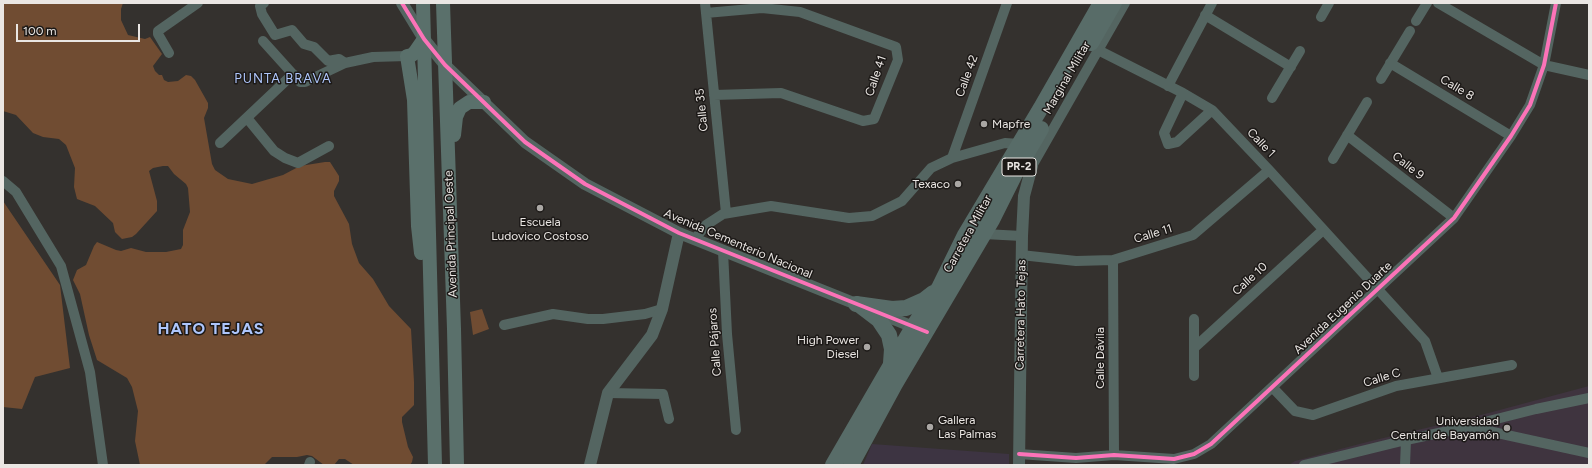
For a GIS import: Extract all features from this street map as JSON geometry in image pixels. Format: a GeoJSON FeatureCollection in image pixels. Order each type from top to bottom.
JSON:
{"type":"FeatureCollection","features":[{"type":"Feature","properties":{"kind":"main road","name":"Avenida Principal Oeste"},"geometry":{"type":"LineString","coordinates":[[423,3],[435,465]]}},
{"type":"Feature","properties":{"kind":"main road","name":"Avenida Principal Oeste"},"geometry":{"type":"LineString","coordinates":[[443,3],[457,465]]}},
{"type":"Feature","properties":{"kind":"main road","name":"Carretera Militar"},"geometry":{"type":"LineString","coordinates":[[855,462],[896,384],[920,329],[965,235],[1020,144],[1101,3]]}},
{"type":"Feature","properties":{"kind":"main road","name":"Carretera Militar"},"geometry":{"type":"LineString","coordinates":[[833,465],[891,365],[920,329],[984,234],[1017,170],[1114,3]]}},
{"type":"Feature","properties":{"kind":"main road"},"geometry":{"type":"LineString","coordinates":[[424,39],[412,55],[406,56],[414,100],[418,226],[421,256],[430,292]]}},
{"type":"Feature","properties":{"kind":"main road"},"geometry":{"type":"LineString","coordinates":[[448,170],[457,112],[464,104],[469,102],[484,102]]}},
{"type":"Feature","properties":{"kind":"main road"},"geometry":{"type":"LineString","coordinates":[[856,304],[892,309],[906,308],[924,300],[939,288]]}},
{"type":"Feature","properties":{"kind":"main road"},"geometry":{"type":"LineString","coordinates":[[856,304],[879,320],[888,335],[892,349],[891,365]]}},
{"type":"Feature","properties":{"kind":"street"},"geometry":{"type":"LineString","coordinates":[[169,53],[158,34],[158,31],[198,3]]}},
{"type":"Feature","properties":{"kind":"street"},"geometry":{"type":"LineString","coordinates":[[264,3],[260,6],[262,14],[276,35],[292,30],[304,44],[314,47],[328,61],[339,59],[345,63]]}},
{"type":"Feature","properties":{"kind":"street","name":"Avenida Cementerio Nacional"},"geometry":{"type":"LineString","coordinates":[[402,3],[424,39],[445,66],[525,142],[585,184],[679,233],[920,329]]}},
{"type":"Feature","properties":{"kind":"street","name":"Calle 42"},"geometry":{"type":"LineString","coordinates":[[952,158],[1007,3]]}},
{"type":"Feature","properties":{"kind":"street","name":"Marginal Militar"},"geometry":{"type":"LineString","coordinates":[[1032,166],[1125,3]]}},
{"type":"Feature","properties":{"kind":"street"},"geometry":{"type":"LineString","coordinates":[[1168,86],[1212,3]]}},
{"type":"Feature","properties":{"kind":"street"},"geometry":{"type":"LineString","coordinates":[[1321,17],[1329,3]]}},
{"type":"Feature","properties":{"kind":"street"},"geometry":{"type":"LineString","coordinates":[[1416,22],[1427,3]]}},
{"type":"Feature","properties":{"kind":"street"},"geometry":{"type":"LineString","coordinates":[[1438,3],[1544,66],[1589,75]]}},
{"type":"Feature","properties":{"kind":"street","name":"Avenida Eugenio Duarte"},"geometry":{"type":"LineString","coordinates":[[1019,460],[1114,455],[1174,459],[1194,454],[1211,444],[1454,218],[1511,136],[1530,105],[1544,66],[1556,3]]}},
{"type":"Feature","properties":{"kind":"street","name":"Calle 35"},"geometry":{"type":"LineString","coordinates":[[706,8],[726,213]]}},
{"type":"Feature","properties":{"kind":"street","name":"Calle 41"},"geometry":{"type":"LineString","coordinates":[[706,8],[762,8],[800,12],[896,47],[898,60],[874,119],[863,121],[781,93],[714,95]]}},
{"type":"Feature","properties":{"kind":"street"},"geometry":{"type":"LineString","coordinates":[[1205,16],[1291,67]]}},
{"type":"Feature","properties":{"kind":"street"},"geometry":{"type":"LineString","coordinates":[[1381,79],[1410,31]]}},
{"type":"Feature","properties":{"kind":"street"},"geometry":{"type":"LineString","coordinates":[[263,41],[300,82],[305,82],[345,63],[372,57],[406,56]]}},
{"type":"Feature","properties":{"kind":"street","name":"Calle 1"},"geometry":{"type":"LineString","coordinates":[[1098,50],[1183,93],[1212,110],[1379,289],[1425,341],[1438,378]]}},
{"type":"Feature","properties":{"kind":"street"},"geometry":{"type":"LineString","coordinates":[[1272,98],[1300,51]]}},
{"type":"Feature","properties":{"kind":"street","name":"Calle 8"},"geometry":{"type":"LineString","coordinates":[[1390,63],[1511,136]]}},
{"type":"Feature","properties":{"kind":"street"},"geometry":{"type":"LineString","coordinates":[[220,143],[293,74]]}},
{"type":"Feature","properties":{"kind":"street"},"geometry":{"type":"LineString","coordinates":[[1183,93],[1164,133],[1168,144],[1177,142],[1212,110]]}},
{"type":"Feature","properties":{"kind":"street"},"geometry":{"type":"LineString","coordinates":[[1333,159],[1367,102]]}},
{"type":"Feature","properties":{"kind":"street"},"geometry":{"type":"LineString","coordinates":[[247,118],[274,151],[285,158],[298,163],[329,146]]}},
{"type":"Feature","properties":{"kind":"street","name":"Calle 9"},"geometry":{"type":"LineString","coordinates":[[1347,135],[1454,218]]}},
{"type":"Feature","properties":{"kind":"street"},"geometry":{"type":"LineString","coordinates":[[694,239],[706,225],[726,213],[771,206],[849,218],[872,216],[902,201],[931,168],[952,158],[1005,143],[1020,144]]}},
{"type":"Feature","properties":{"kind":"street","name":"Carretera Hato Tejas"},"geometry":{"type":"LineString","coordinates":[[1019,460],[1022,236],[1024,196],[1032,166]]}},
{"type":"Feature","properties":{"kind":"street","name":"Calle 11"},"geometry":{"type":"LineString","coordinates":[[1022,255],[1076,262],[1113,260],[1192,235],[1269,170]]}},
{"type":"Feature","properties":{"kind":"street"},"geometry":{"type":"LineString","coordinates":[[3,181],[16,192],[61,266],[90,372],[103,465]]}},
{"type":"Feature","properties":{"kind":"street","name":"Calle 10"},"geometry":{"type":"LineString","coordinates":[[1194,348],[1324,230]]}},
{"type":"Feature","properties":{"kind":"street"},"geometry":{"type":"LineString","coordinates":[[590,465],[608,393],[652,335],[662,309],[679,233]]}},
{"type":"Feature","properties":{"kind":"street"},"geometry":{"type":"LineString","coordinates":[[984,234],[1022,236]]}},
{"type":"Feature","properties":{"kind":"street","name":"Calle Pájaros"},"geometry":{"type":"LineString","coordinates":[[723,251],[727,334],[736,430]]}},
{"type":"Feature","properties":{"kind":"street","name":"Calle Dávila"},"geometry":{"type":"LineString","coordinates":[[1113,260],[1114,455]]}},
{"type":"Feature","properties":{"kind":"street"},"geometry":{"type":"LineString","coordinates":[[504,325],[553,314],[588,319],[614,318],[645,314],[662,309]]}},
{"type":"Feature","properties":{"kind":"street"},"geometry":{"type":"LineString","coordinates":[[1194,319],[1194,376]]}},
{"type":"Feature","properties":{"kind":"street","name":"Calle C"},"geometry":{"type":"LineString","coordinates":[[1272,387],[1295,411],[1313,416],[1396,386],[1512,365]]}},
{"type":"Feature","properties":{"kind":"street"},"geometry":{"type":"LineString","coordinates":[[608,393],[662,394],[669,419]]}},
{"type":"Feature","properties":{"kind":"street"},"geometry":{"type":"LineString","coordinates":[[1304,465],[1536,409],[1589,398]]}},
{"type":"Feature","properties":{"kind":"street"},"geometry":{"type":"LineString","coordinates":[[1467,426],[1589,453]]}},
{"type":"Feature","properties":{"kind":"street"},"geometry":{"type":"LineString","coordinates":[[1406,440],[1406,465]]}},
{"type":"Feature","properties":{"kind":"shaded area"},"geometry":{"type":"Polygon","coordinates":[[[3,3],[123,3],[121,9],[121,20],[128,35],[145,39],[150,37],[162,54],[153,66],[155,71],[159,75],[162,75],[164,80],[168,82],[178,81],[186,75],[191,76],[195,80],[208,103],[208,108],[204,118],[212,164],[215,170],[228,179],[252,184],[283,175],[300,166],[330,162],[339,176],[339,181],[334,191],[334,196],[349,224],[352,244],[359,263],[373,279],[389,306],[411,329],[414,405],[402,417],[408,447],[413,457],[410,465],[354,465],[345,459],[339,459],[334,465],[324,465],[312,456],[307,455],[297,457],[272,457],[264,465],[140,465],[135,441],[138,411],[132,387],[127,378],[97,360],[89,335],[80,294],[73,280],[77,270],[86,265],[97,242],[121,251],[131,248],[146,252],[166,252],[181,249],[183,245],[183,230],[190,212],[188,188],[186,184],[174,174],[168,166],[153,168],[149,171],[157,201],[157,211],[136,234],[132,237],[122,239],[115,232],[113,223],[95,206],[77,199],[74,187],[75,168],[66,145],[59,139],[43,137],[33,133],[16,115],[3,111],[3,3]]]}},
{"type":"Feature","properties":{"kind":"shaded area"},"geometry":{"type":"Polygon","coordinates":[[[3,201],[60,285],[70,368],[35,377],[22,409],[3,407],[3,201]]]}},
{"type":"Feature","properties":{"kind":"shaded area"},"geometry":{"type":"Polygon","coordinates":[[[482,309],[489,329],[473,335],[470,312],[482,309]]]}},
{"type":"Feature","properties":{"kind":"shaded area","name":"Universidad Central de Bayamón"},"geometry":{"type":"Polygon","coordinates":[[[1589,386],[1589,465],[1289,465],[1295,461],[1481,415],[1589,386]]]}},
{"type":"Feature","properties":{"kind":"shaded area"},"geometry":{"type":"Polygon","coordinates":[[[872,444],[1009,454],[1009,465],[863,465],[872,444]]]}},
{"type":"Feature","properties":{"kind":"cycle path"},"geometry":{"type":"LineString","coordinates":[[402,3],[424,39],[445,65],[525,142],[585,184],[679,233],[927,332]]}},
{"type":"Feature","properties":{"kind":"cycle path"},"geometry":{"type":"LineString","coordinates":[[1019,454],[1076,458],[1114,455],[1174,459],[1194,454],[1211,444],[1454,218],[1511,136],[1530,105],[1544,65],[1556,3]]}},
{"type":"Feature","properties":{"kind":"place","name":"Mapfre"},"geometry":{"type":"Point","coordinates":[984,124]}},
{"type":"Feature","properties":{"kind":"place","name":"Texaco"},"geometry":{"type":"Point","coordinates":[958,184]}},
{"type":"Feature","properties":{"kind":"place","name":"Escuela Ludovico Costoso"},"geometry":{"type":"Point","coordinates":[540,208]}},
{"type":"Feature","properties":{"kind":"place","name":"High Power Diesel"},"geometry":{"type":"Point","coordinates":[867,347]}},
{"type":"Feature","properties":{"kind":"place","name":"Gallera Las Palmas"},"geometry":{"type":"Point","coordinates":[930,427]}},
{"type":"Feature","properties":{"kind":"place","name":"Universidad Central de Bayamón"},"geometry":{"type":"Point","coordinates":[1507,428]}},
{"type":"Feature","properties":{"kind":"district","name":"PUNTA BRAVA"},"geometry":{"type":"Point","coordinates":[283,79]}},
{"type":"Feature","properties":{"kind":"district","name":"HATO TEJAS"},"geometry":{"type":"Point","coordinates":[211,329]}}]}
